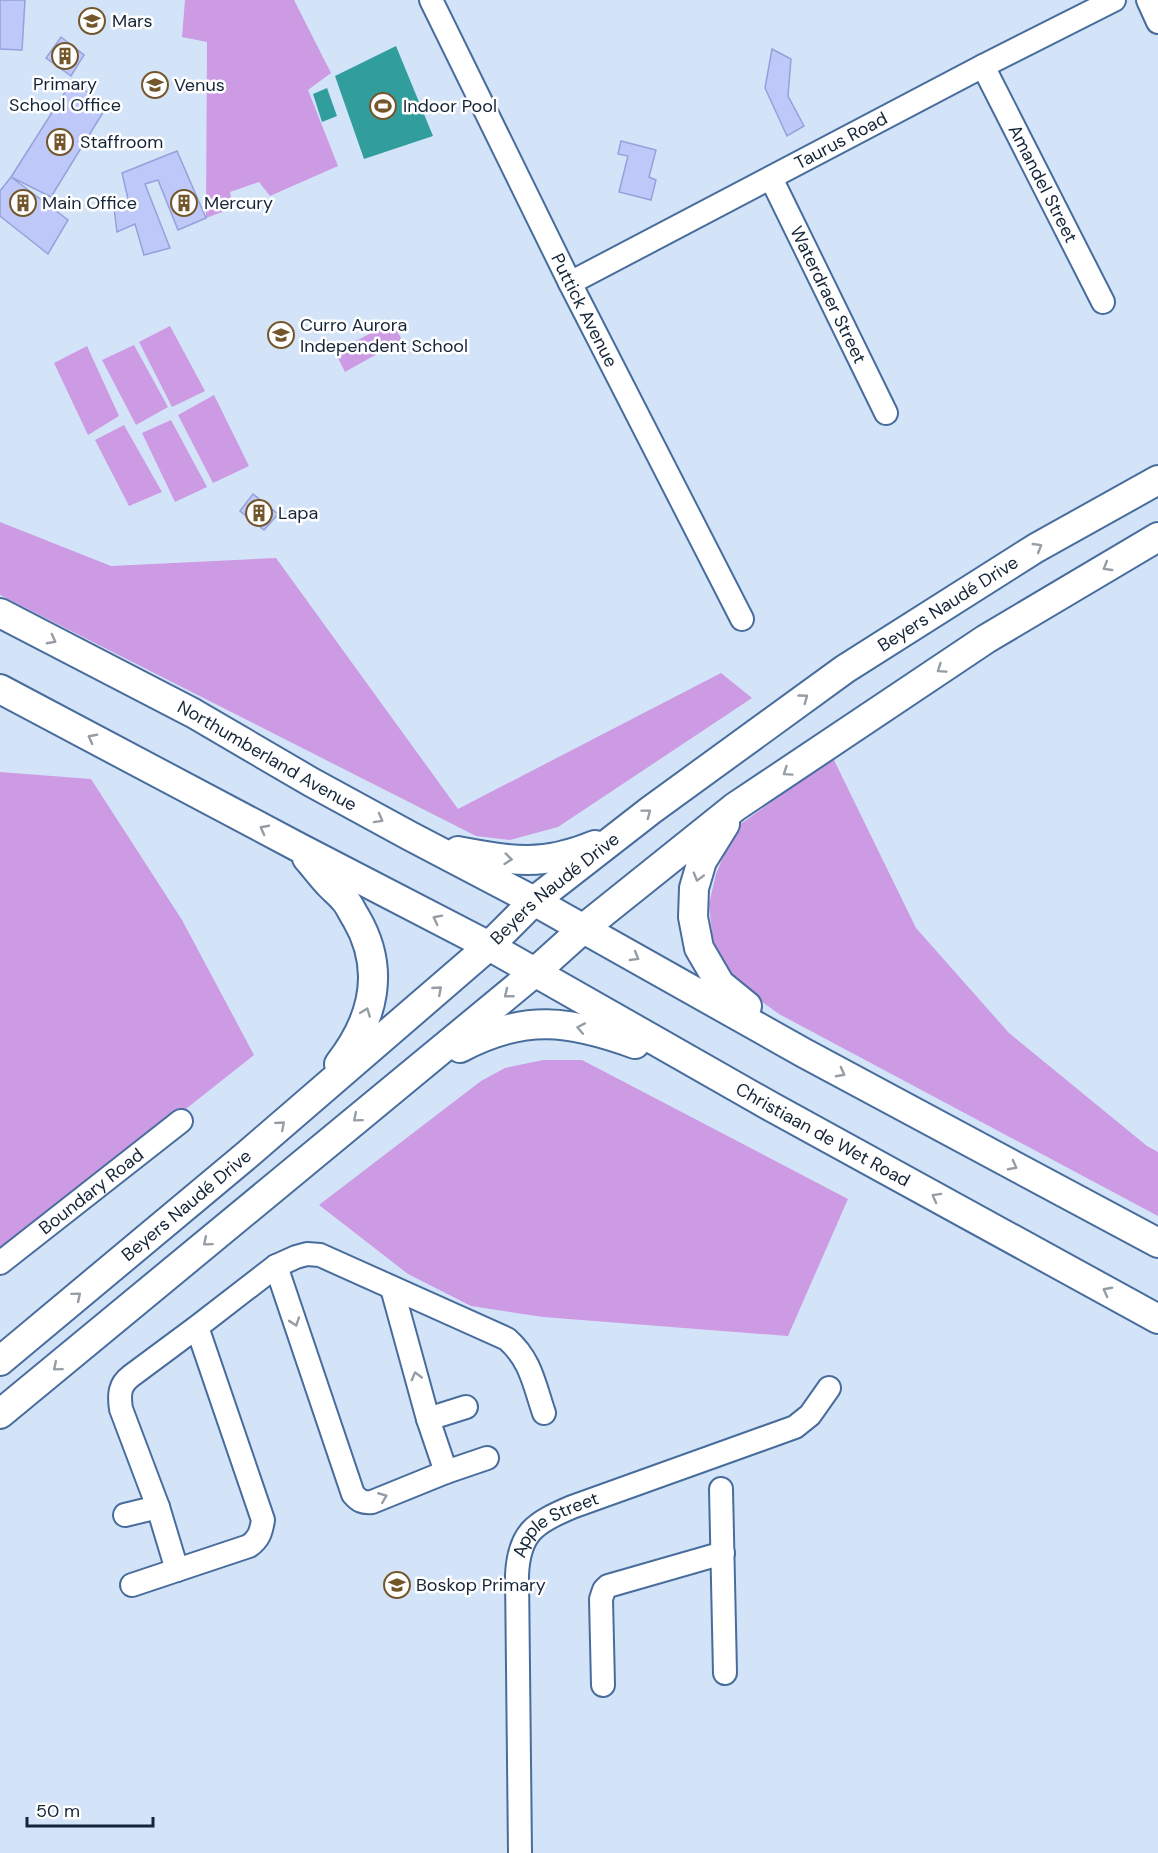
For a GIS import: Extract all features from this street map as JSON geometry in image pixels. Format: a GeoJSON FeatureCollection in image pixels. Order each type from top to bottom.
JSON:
{"type":"FeatureCollection","features":[{"type":"Feature","properties":{"kind":"main road","name":"Beyers Naudé Drive"},"geometry":{"type":"LineString","coordinates":[[0,1361],[248,1154],[489,946],[534,901],[619,834],[845,669],[1036,548],[1158,480]]}},
{"type":"Feature","properties":{"kind":"main road"},"geometry":{"type":"LineString","coordinates":[[0,1414],[534,973],[584,928],[735,807],[986,639],[1158,537]]}},
{"type":"Feature","properties":{"kind":"main road","name":"Northumberland Avenue"},"geometry":{"type":"LineString","coordinates":[[0,613],[193,713],[312,782],[534,901]]}},
{"type":"Feature","properties":{"kind":"main road"},"geometry":{"type":"LineString","coordinates":[[0,689],[298,848],[489,946]]}},
{"type":"Feature","properties":{"kind":"main road"},"geometry":{"type":"LineString","coordinates":[[735,807],[702,861],[694,888],[693,917],[699,948],[720,984],[804,1053]]}},
{"type":"Feature","properties":{"kind":"main road"},"geometry":{"type":"LineString","coordinates":[[410,836],[457,850],[527,861],[550,860],[577,853],[619,834]]}},
{"type":"Feature","properties":{"kind":"main road"},"geometry":{"type":"LineString","coordinates":[[298,848],[345,899],[361,926],[374,965],[369,1008],[350,1050],[314,1096]]}},
{"type":"Feature","properties":{"kind":"main road"},"geometry":{"type":"LineString","coordinates":[[534,901],[804,1053],[1158,1244]]}},
{"type":"Feature","properties":{"kind":"main road","name":"Christiaan de Wet Road"},"geometry":{"type":"LineString","coordinates":[[489,946],[1158,1319]]}},
{"type":"Feature","properties":{"kind":"main road"},"geometry":{"type":"LineString","coordinates":[[410,1074],[495,1031],[531,1024],[561,1024],[600,1031],[715,1074]]}},
{"type":"Feature","properties":{"kind":"street","name":"Puttick Avenue"},"geometry":{"type":"LineString","coordinates":[[431,0],[570,283],[742,619]]}},
{"type":"Feature","properties":{"kind":"street","name":"Taurus Road"},"geometry":{"type":"LineString","coordinates":[[570,283],[983,66],[1114,0]]}},
{"type":"Feature","properties":{"kind":"street"},"geometry":{"type":"LineString","coordinates":[[1148,0],[1158,22]]}},
{"type":"Feature","properties":{"kind":"street","name":"Amandel Street"},"geometry":{"type":"LineString","coordinates":[[983,66],[1103,302]]}},
{"type":"Feature","properties":{"kind":"street","name":"Waterdraer Street"},"geometry":{"type":"LineString","coordinates":[[771,178],[886,413]]}},
{"type":"Feature","properties":{"kind":"street","name":"Boundary Road"},"geometry":{"type":"LineString","coordinates":[[0,1263],[181,1121]]}},
{"type":"Feature","properties":{"kind":"street"},"geometry":{"type":"LineString","coordinates":[[177,1570],[158,1507],[121,1408],[120,1396],[124,1381],[276,1266],[296,1257],[307,1254],[320,1255],[507,1339],[519,1349],[527,1361],[544,1413]]}},
{"type":"Feature","properties":{"kind":"street"},"geometry":{"type":"LineString","coordinates":[[276,1266],[353,1494],[358,1500],[363,1503],[372,1502],[487,1458]]}},
{"type":"Feature","properties":{"kind":"street"},"geometry":{"type":"LineString","coordinates":[[392,1288],[428,1419],[446,1472]]}},
{"type":"Feature","properties":{"kind":"street"},"geometry":{"type":"LineString","coordinates":[[132,1585],[249,1546],[256,1541],[261,1532],[263,1520],[197,1327]]}},
{"type":"Feature","properties":{"kind":"street","name":"Apple Street"},"geometry":{"type":"LineString","coordinates":[[520,1853],[516,1575],[518,1556],[524,1541],[543,1520],[572,1507],[795,1426],[810,1415],[829,1388]]}},
{"type":"Feature","properties":{"kind":"street"},"geometry":{"type":"LineString","coordinates":[[428,1419],[466,1407]]}},
{"type":"Feature","properties":{"kind":"street"},"geometry":{"type":"LineString","coordinates":[[721,1489],[725,1673]]}},
{"type":"Feature","properties":{"kind":"street"},"geometry":{"type":"LineString","coordinates":[[125,1515],[158,1507]]}},
{"type":"Feature","properties":{"kind":"street"},"geometry":{"type":"LineString","coordinates":[[603,1685],[601,1599],[604,1590],[608,1586],[723,1553]]}},
{"type":"Feature","properties":{"kind":"shaded area"},"geometry":{"type":"Polygon","coordinates":[[[185,0],[294,0],[331,73],[308,90],[338,166],[270,196],[259,182],[230,192],[233,208],[206,218],[207,42],[182,37],[185,0]]]}},
{"type":"Feature","properties":{"kind":"shaded area","name":"Indoor Pool"},"geometry":{"type":"Polygon","coordinates":[[[396,46],[433,136],[364,159],[335,76],[396,46]]]}},
{"type":"Feature","properties":{"kind":"shaded area"},"geometry":{"type":"Polygon","coordinates":[[[327,88],[337,116],[322,122],[313,94],[327,88]]]}},
{"type":"Feature","properties":{"kind":"shaded area"},"geometry":{"type":"Polygon","coordinates":[[[392,322],[402,340],[345,372],[335,352],[392,322]]]}},
{"type":"Feature","properties":{"kind":"shaded area"},"geometry":{"type":"Polygon","coordinates":[[[170,326],[205,391],[172,407],[139,342],[170,326]]]}},
{"type":"Feature","properties":{"kind":"shaded area"},"geometry":{"type":"Polygon","coordinates":[[[134,345],[168,407],[136,425],[102,360],[134,345]]]}},
{"type":"Feature","properties":{"kind":"shaded area"},"geometry":{"type":"Polygon","coordinates":[[[87,346],[119,416],[88,435],[54,363],[87,346]]]}},
{"type":"Feature","properties":{"kind":"shaded area"},"geometry":{"type":"Polygon","coordinates":[[[214,395],[249,466],[213,483],[178,415],[214,395]]]}},
{"type":"Feature","properties":{"kind":"shaded area"},"geometry":{"type":"Polygon","coordinates":[[[171,420],[207,487],[175,502],[142,433],[171,420]]]}},
{"type":"Feature","properties":{"kind":"shaded area"},"geometry":{"type":"Polygon","coordinates":[[[124,425],[162,492],[129,506],[95,440],[124,425]]]}},
{"type":"Feature","properties":{"kind":"shaded area"},"geometry":{"type":"Polygon","coordinates":[[[0,522],[111,566],[276,558],[458,809],[721,673],[752,698],[558,827],[510,840],[476,836],[0,595],[0,522]]]}},
{"type":"Feature","properties":{"kind":"shaded area"},"geometry":{"type":"Polygon","coordinates":[[[833,758],[916,928],[1009,1033],[1147,1146],[1158,1152],[1158,1216],[779,1014],[751,994],[719,962],[712,933],[709,904],[716,874],[735,828],[833,758]]]}},
{"type":"Feature","properties":{"kind":"shaded area"},"geometry":{"type":"Polygon","coordinates":[[[0,772],[91,779],[182,920],[254,1055],[0,1256],[0,772]]]}},
{"type":"Feature","properties":{"kind":"shaded area"},"geometry":{"type":"Polygon","coordinates":[[[543,1060],[582,1060],[848,1199],[788,1336],[543,1317],[471,1306],[408,1274],[319,1205],[481,1081],[505,1068],[543,1060]]]}},
{"type":"Feature","properties":{"kind":"building"},"geometry":{"type":"Polygon","coordinates":[[[0,0],[25,0],[22,50],[0,49],[0,0]]]}},
{"type":"Feature","properties":{"kind":"building","name":"Primary School Office"},"geometry":{"type":"Polygon","coordinates":[[[61,37],[84,55],[71,76],[46,58],[61,37]]]}},
{"type":"Feature","properties":{"kind":"building"},"geometry":{"type":"Polygon","coordinates":[[[772,49],[791,59],[788,96],[804,126],[787,136],[765,88],[772,49]]]}},
{"type":"Feature","properties":{"kind":"building","name":"Staffroom"},"geometry":{"type":"Polygon","coordinates":[[[72,81],[107,106],[51,197],[11,177],[72,81]]]}},
{"type":"Feature","properties":{"kind":"building"},"geometry":{"type":"Polygon","coordinates":[[[621,141],[656,150],[649,177],[656,180],[651,200],[619,192],[628,156],[618,154],[621,141]]]}},
{"type":"Feature","properties":{"kind":"building","name":"Mercury"},"geometry":{"type":"Polygon","coordinates":[[[177,151],[206,218],[178,230],[158,180],[145,184],[170,248],[144,255],[135,224],[117,232],[114,208],[128,199],[122,173],[177,151]]]}},
{"type":"Feature","properties":{"kind":"building","name":"Main Office"},"geometry":{"type":"Polygon","coordinates":[[[11,177],[68,220],[48,254],[0,216],[0,191],[11,177]]]}},
{"type":"Feature","properties":{"kind":"building","name":"Lapa"},"geometry":{"type":"Polygon","coordinates":[[[253,494],[278,514],[264,530],[240,511],[253,494]]]}},
{"type":"Feature","properties":{"kind":"place","name":"Mars"},"geometry":{"type":"Point","coordinates":[92,21]}},
{"type":"Feature","properties":{"kind":"place","name":"Primary School Office"},"geometry":{"type":"Point","coordinates":[65,56]}},
{"type":"Feature","properties":{"kind":"place","name":"Venus"},"geometry":{"type":"Point","coordinates":[155,85]}},
{"type":"Feature","properties":{"kind":"place","name":"Indoor Pool"},"geometry":{"type":"Point","coordinates":[383,106]}},
{"type":"Feature","properties":{"kind":"place","name":"Staffroom"},"geometry":{"type":"Point","coordinates":[60,142]}},
{"type":"Feature","properties":{"kind":"place","name":"Main Office"},"geometry":{"type":"Point","coordinates":[23,203]}},
{"type":"Feature","properties":{"kind":"place","name":"Mercury"},"geometry":{"type":"Point","coordinates":[184,203]}},
{"type":"Feature","properties":{"kind":"place","name":"Curro Aurora Independent School"},"geometry":{"type":"Point","coordinates":[281,335]}},
{"type":"Feature","properties":{"kind":"place","name":"Lapa"},"geometry":{"type":"Point","coordinates":[259,513]}},
{"type":"Feature","properties":{"kind":"place","name":"Boskop Primary"},"geometry":{"type":"Point","coordinates":[397,1585]}}]}
